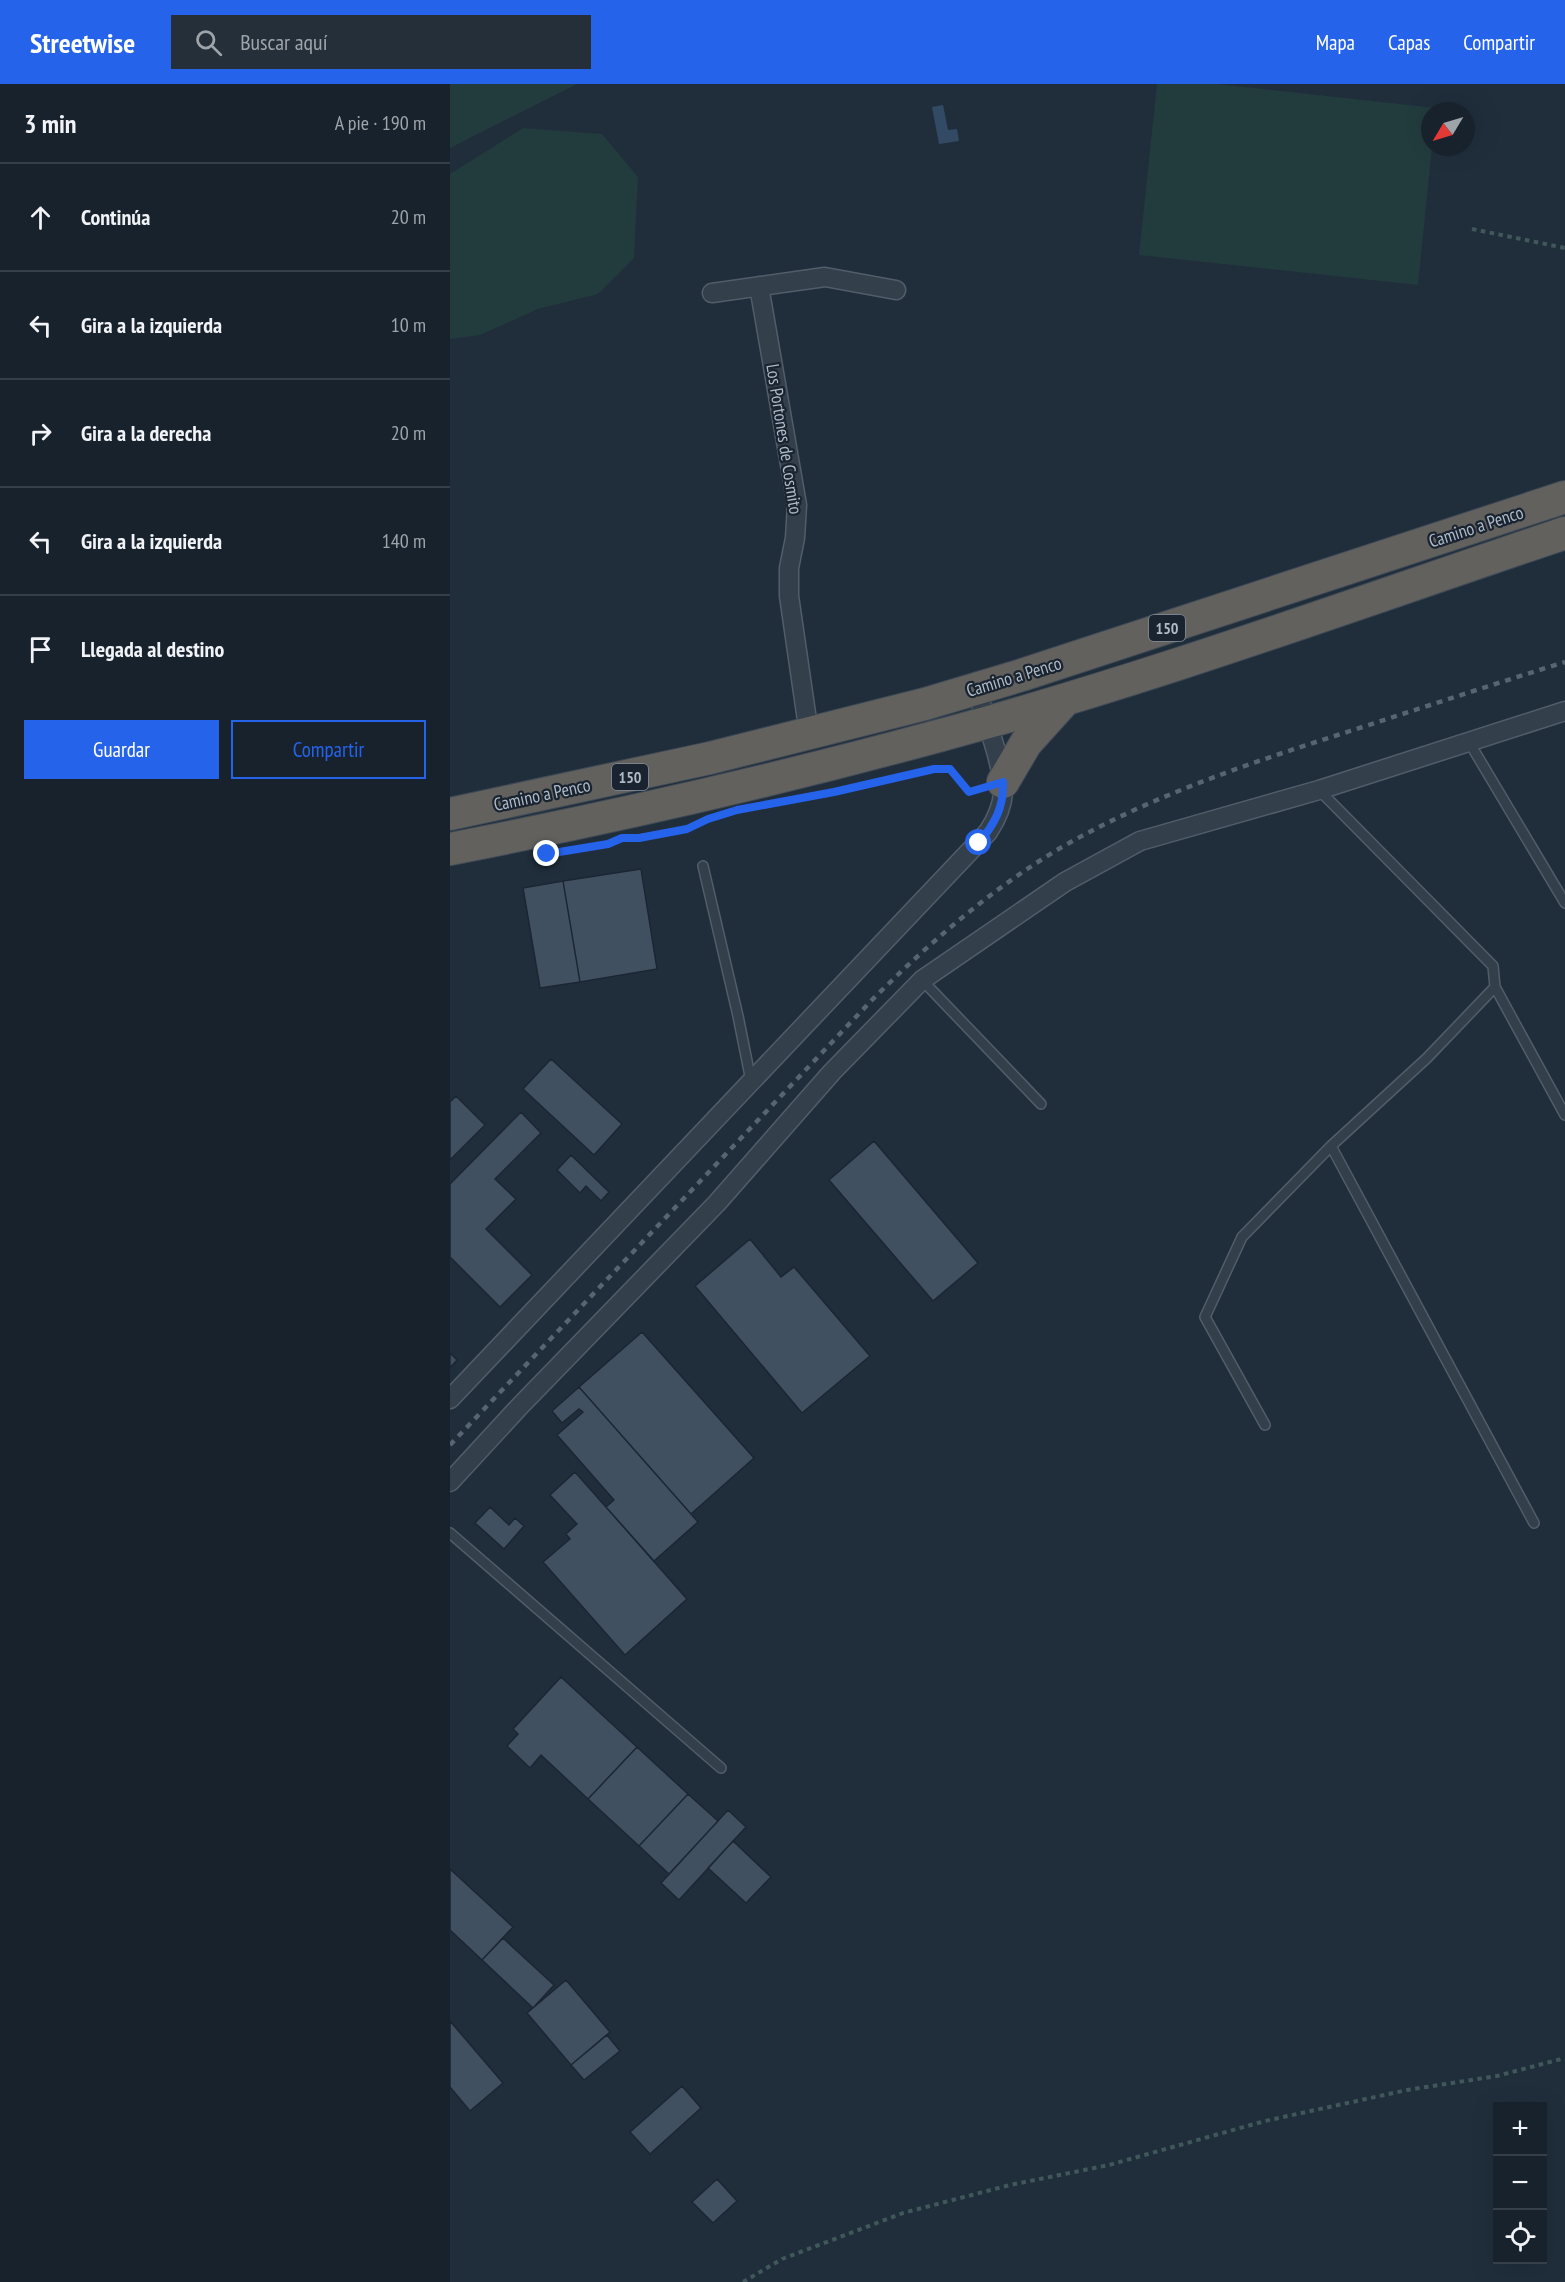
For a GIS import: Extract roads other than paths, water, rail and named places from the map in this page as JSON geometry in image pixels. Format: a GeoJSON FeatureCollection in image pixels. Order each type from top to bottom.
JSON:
{"type":"FeatureCollection","features":[{"type":"Feature","properties":{"kind":"highway","name":"Camino a Penco"},"geometry":{"type":"LineString","coordinates":[[450,814],[603,783],[809,734],[976,689],[1565,497]]}},
{"type":"Feature","properties":{"kind":"highway","name":"Camino a Penco"},"geometry":{"type":"LineString","coordinates":[[450,849],[746,786],[986,722],[1233,645],[1565,533]]}},
{"type":"Feature","properties":{"kind":"highway"},"geometry":{"type":"LineString","coordinates":[[1003,782],[1026,743],[1067,698]]}},
{"type":"Feature","properties":{"kind":"street"},"geometry":{"type":"LineString","coordinates":[[712,294],[825,277],[896,290]]}},
{"type":"Feature","properties":{"kind":"street","name":"Los Portones de Cosmito"},"geometry":{"type":"LineString","coordinates":[[759,286],[795,489],[797,521],[789,568],[789,596],[809,734]]}},
{"type":"Feature","properties":{"kind":"street"},"geometry":{"type":"LineString","coordinates":[[450,1399],[979,843],[994,823],[999,814],[1004,793],[1003,782],[976,689]]}},
{"type":"Feature","properties":{"kind":"street"},"geometry":{"type":"LineString","coordinates":[[450,1482],[520,1406],[717,1203],[832,1072],[922,980],[1065,882],[1140,841],[1319,790],[1565,711]]}},
{"type":"Feature","properties":{"kind":"lane"},"geometry":{"type":"LineString","coordinates":[[1469,742],[1565,903]]}},
{"type":"Feature","properties":{"kind":"lane"},"geometry":{"type":"LineString","coordinates":[[1319,790],[1493,966],[1495,987],[1565,1115]]}},
{"type":"Feature","properties":{"kind":"lane"},"geometry":{"type":"LineString","coordinates":[[704,866],[752,1083]]}},
{"type":"Feature","properties":{"kind":"lane"},"geometry":{"type":"LineString","coordinates":[[922,980],[1041,1104]]}},
{"type":"Feature","properties":{"kind":"lane"},"geometry":{"type":"LineString","coordinates":[[1265,1425],[1205,1317],[1242,1237],[1331,1146],[1427,1058],[1495,987]]}},
{"type":"Feature","properties":{"kind":"lane"},"geometry":{"type":"LineString","coordinates":[[1331,1146],[1534,1523]]}},
{"type":"Feature","properties":{"kind":"lane"},"geometry":{"type":"LineString","coordinates":[[450,1533],[721,1768]]}},
{"type":"Feature","properties":{"kind":"water"},"geometry":{"type":"Polygon","coordinates":[[[943,105],[948,130],[957,129],[959,141],[939,144],[932,107],[943,105]]]}},
{"type":"Feature","properties":{"kind":"railway"},"geometry":{"type":"LineString","coordinates":[[450,1445],[871,1001],[938,938],[1010,881],[1062,847],[1096,829],[1200,782],[1565,662]]}}]}
